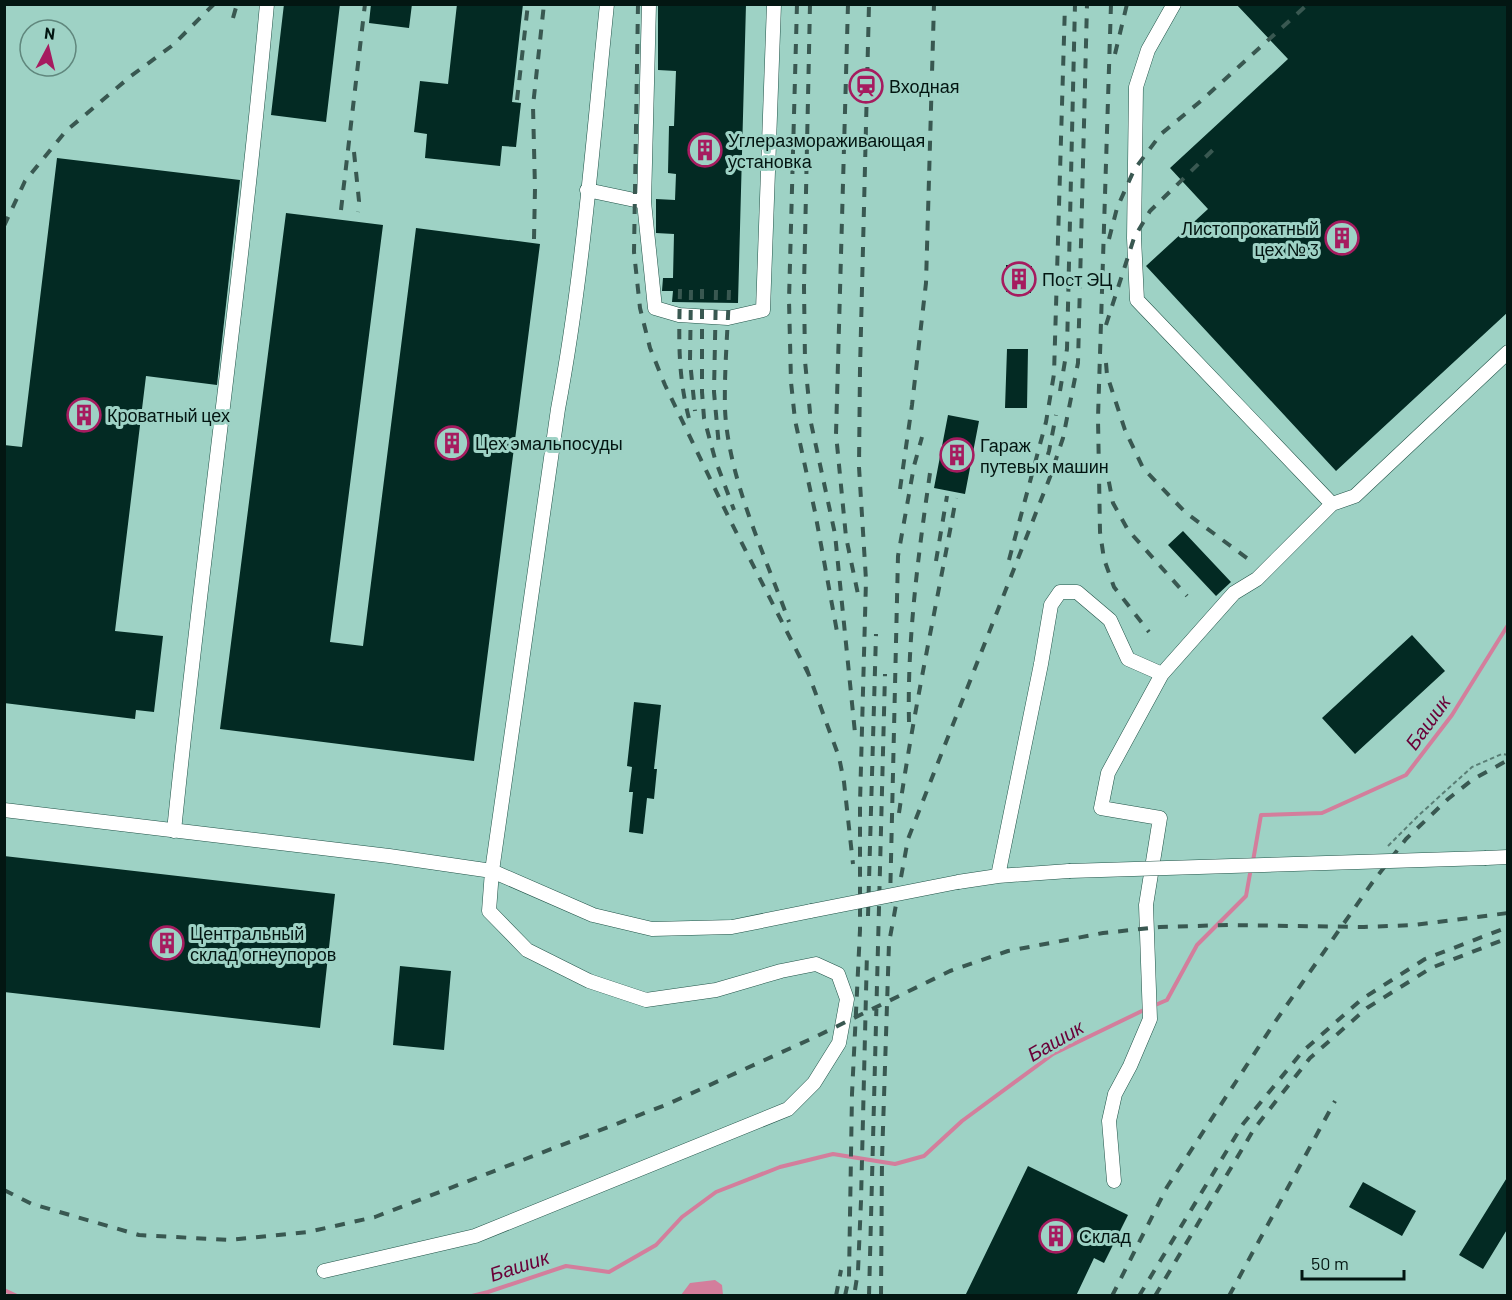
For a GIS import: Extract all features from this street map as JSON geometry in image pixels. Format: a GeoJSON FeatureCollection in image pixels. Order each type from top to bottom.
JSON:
{"type":"FeatureCollection","features":[{"type":"Feature","properties":{"kind":"lane"},"geometry":{"type":"LineString","coordinates":[[174,831],[195,633],[253,157],[267,4]]}},
{"type":"Feature","properties":{"kind":"lane"},"geometry":{"type":"LineString","coordinates":[[324,1270],[475,1236],[789,1109],[814,1083],[839,1043],[847,999],[838,974],[816,964],[781,971],[716,990],[646,1000],[589,981],[527,950],[489,911],[492,871],[582,255],[607,4]]}},
{"type":"Feature","properties":{"kind":"lane"},"geometry":{"type":"LineString","coordinates":[[649,4],[644,202],[655,308],[679,315],[728,318],[763,310],[774,4]]}},
{"type":"Feature","properties":{"kind":"lane"},"geometry":{"type":"LineString","coordinates":[[1174,4],[1148,50],[1136,87],[1134,238],[1137,300],[1332,504]]}},
{"type":"Feature","properties":{"kind":"lane"},"geometry":{"type":"LineString","coordinates":[[587,190],[644,202]]}},
{"type":"Feature","properties":{"kind":"lane"},"geometry":{"type":"LineString","coordinates":[[1114,1181],[1109,1121],[1115,1094],[1150,1020],[1146,905],[1160,818],[1101,808],[1108,773],[1162,674],[1234,593],[1257,579],[1332,504],[1355,496],[1508,352]]}},
{"type":"Feature","properties":{"kind":"lane"},"geometry":{"type":"LineString","coordinates":[[998,876],[1051,605],[1060,592],[1077,592],[1110,620],[1128,659],[1162,674]]}},
{"type":"Feature","properties":{"kind":"lane"},"geometry":{"type":"LineString","coordinates":[[4,810],[389,856],[492,871],[593,915],[651,929],[732,927],[998,876],[1069,871],[1508,857]]}},
{"type":"Feature","properties":{"kind":"path"},"geometry":{"type":"LineString","coordinates":[[1387,848],[1419,815],[1472,767],[1502,754],[1508,755]]}},
{"type":"Feature","properties":{"kind":"shaded area"},"geometry":{"type":"Polygon","coordinates":[[[715,1280],[722,1285],[723,1295],[681,1295],[690,1283],[715,1280]]]}},
{"type":"Feature","properties":{"kind":"building"},"geometry":{"type":"Polygon","coordinates":[[[284,4],[340,4],[326,122],[271,115],[284,4]]]}},
{"type":"Feature","properties":{"kind":"building"},"geometry":{"type":"Polygon","coordinates":[[[371,4],[412,4],[409,28],[369,23],[371,4]]]}},
{"type":"Feature","properties":{"kind":"building"},"geometry":{"type":"Polygon","coordinates":[[[457,4],[523,4],[512,102],[521,103],[516,147],[502,146],[500,166],[425,158],[427,134],[414,132],[420,81],[448,84],[457,4]]]}},
{"type":"Feature","properties":{"kind":"building","name":"Углеразмораживающая установка"},"geometry":{"type":"Polygon","coordinates":[[[658,4],[746,4],[738,303],[672,302],[673,291],[662,291],[663,278],[673,278],[674,234],[656,233],[656,199],[675,200],[676,174],[668,173],[669,126],[674,126],[676,71],[658,70],[658,4]]]}},
{"type":"Feature","properties":{"kind":"building","name":"Листопрокатный цех № 3"},"geometry":{"type":"Polygon","coordinates":[[[1236,4],[1508,4],[1508,312],[1336,471],[1146,266],[1208,209],[1170,168],[1288,59],[1236,4]]]}},
{"type":"Feature","properties":{"kind":"building","name":"Кроватный цех"},"geometry":{"type":"Polygon","coordinates":[[[57,158],[240,180],[217,385],[146,376],[115,631],[163,636],[154,712],[136,710],[135,719],[4,703],[4,445],[22,447],[57,158]]]}},
{"type":"Feature","properties":{"kind":"building","name":"Цех эмальпосуды"},"geometry":{"type":"Polygon","coordinates":[[[286,213],[383,225],[330,642],[363,646],[416,228],[540,244],[474,761],[220,729],[286,213]]]}},
{"type":"Feature","properties":{"kind":"building","name":"Поcт ЭЦ"},"geometry":{"type":"Polygon","coordinates":[[[1006,265],[1032,266],[1031,293],[1006,292],[1006,265]]]}},
{"type":"Feature","properties":{"kind":"building"},"geometry":{"type":"Polygon","coordinates":[[[1007,349],[1028,349],[1027,408],[1005,408],[1007,349]]]}},
{"type":"Feature","properties":{"kind":"building","name":"Гараж путевых машин"},"geometry":{"type":"Polygon","coordinates":[[[948,415],[979,421],[965,494],[934,488],[948,415]]]}},
{"type":"Feature","properties":{"kind":"building"},"geometry":{"type":"Polygon","coordinates":[[[1183,531],[1231,582],[1216,596],[1168,545],[1183,531]]]}},
{"type":"Feature","properties":{"kind":"building"},"geometry":{"type":"Polygon","coordinates":[[[1412,635],[1445,671],[1355,754],[1322,718],[1412,635]]]}},
{"type":"Feature","properties":{"kind":"building"},"geometry":{"type":"Polygon","coordinates":[[[634,702],[661,705],[654,769],[657,769],[654,799],[647,798],[643,834],[629,832],[633,792],[629,792],[632,767],[627,766],[634,702]]]}},
{"type":"Feature","properties":{"kind":"building","name":"Центральный склад огнеупоров"},"geometry":{"type":"Polygon","coordinates":[[[4,856],[335,894],[320,1028],[4,992],[4,856]]]}},
{"type":"Feature","properties":{"kind":"building"},"geometry":{"type":"Polygon","coordinates":[[[400,966],[451,971],[444,1050],[393,1045],[400,966]]]}},
{"type":"Feature","properties":{"kind":"building","name":"Склад"},"geometry":{"type":"Polygon","coordinates":[[[1028,1166],[1128,1215],[1104,1263],[1094,1258],[1076,1296],[965,1296],[1028,1166]]]}},
{"type":"Feature","properties":{"kind":"building"},"geometry":{"type":"Polygon","coordinates":[[[1508,1176],[1508,1228],[1483,1269],[1459,1255],[1508,1176]]]}},
{"type":"Feature","properties":{"kind":"building"},"geometry":{"type":"Polygon","coordinates":[[[1363,1182],[1416,1211],[1402,1236],[1349,1207],[1363,1182]]]}},
{"type":"Feature","properties":{"kind":"waterway","name":"Башик"},"geometry":{"type":"LineString","coordinates":[[1253,861],[1261,815],[1322,813],[1406,775],[1452,715],[1508,625]]}},
{"type":"Feature","properties":{"kind":"waterway","name":"Башик"},"geometry":{"type":"LineString","coordinates":[[1153,1006],[1167,1000],[1197,945],[1246,896],[1251,868]]}},
{"type":"Feature","properties":{"kind":"waterway","name":"Башик"},"geometry":{"type":"LineString","coordinates":[[472,1296],[566,1266],[609,1272],[656,1245],[682,1217],[716,1192],[780,1167],[833,1154],[895,1164],[924,1156],[962,1121],[1053,1054],[1146,1009]]}},
{"type":"Feature","properties":{"kind":"waterway","name":"Башик"},"geometry":{"type":"LineString","coordinates":[[4,1290],[17,1296]]}},
{"type":"Feature","properties":{"kind":"railway"},"geometry":{"type":"LineString","coordinates":[[4,226],[25,181],[66,131],[131,76],[173,45],[214,4]]}},
{"type":"Feature","properties":{"kind":"railway"},"geometry":{"type":"LineString","coordinates":[[233,18],[237,4]]}},
{"type":"Feature","properties":{"kind":"railway"},"geometry":{"type":"LineString","coordinates":[[341,210],[365,4]]}},
{"type":"Feature","properties":{"kind":"railway"},"geometry":{"type":"LineString","coordinates":[[517,100],[528,4]]}},
{"type":"Feature","properties":{"kind":"railway"},"geometry":{"type":"LineString","coordinates":[[534,239],[533,106],[544,4]]}},
{"type":"Feature","properties":{"kind":"railway"},"geometry":{"type":"LineString","coordinates":[[638,4],[634,252],[640,308],[650,348],[665,385],[728,516],[809,675]]}},
{"type":"Feature","properties":{"kind":"railway"},"geometry":{"type":"LineString","coordinates":[[797,4],[789,300],[791,382],[795,420],[838,637]]}},
{"type":"Feature","properties":{"kind":"railway"},"geometry":{"type":"LineString","coordinates":[[810,4],[804,287],[805,361],[811,423],[835,534],[855,733]]}},
{"type":"Feature","properties":{"kind":"railway"},"geometry":{"type":"LineString","coordinates":[[848,4],[836,434],[846,537],[859,599]]}},
{"type":"Feature","properties":{"kind":"railway"},"geometry":{"type":"LineString","coordinates":[[845,1296],[849,1277],[852,1094],[860,930],[860,803],[866,580],[859,467],[869,4]]}},
{"type":"Feature","properties":{"kind":"railway"},"geometry":{"type":"LineString","coordinates":[[900,489],[926,283],[934,4]]}},
{"type":"Feature","properties":{"kind":"railway"},"geometry":{"type":"LineString","coordinates":[[1009,560],[1046,422],[1054,374],[1065,4]]}},
{"type":"Feature","properties":{"kind":"railway"},"geometry":{"type":"LineString","coordinates":[[1060,391],[1067,349],[1075,4]]}},
{"type":"Feature","properties":{"kind":"railway"},"geometry":{"type":"LineString","coordinates":[[881,1296],[882,1159],[889,943],[908,839],[1050,477],[1063,438],[1078,363],[1087,4]]}},
{"type":"Feature","properties":{"kind":"railway"},"geometry":{"type":"LineString","coordinates":[[1111,4],[1098,418],[1100,532],[1104,559],[1114,587],[1149,632]]}},
{"type":"Feature","properties":{"kind":"railway"},"geometry":{"type":"LineString","coordinates":[[1115,54],[1127,4]]}},
{"type":"Feature","properties":{"kind":"railway"},"geometry":{"type":"LineString","coordinates":[[1109,239],[1117,208],[1134,170],[1161,134],[1308,4]]}},
{"type":"Feature","properties":{"kind":"railway"},"geometry":{"type":"LineString","coordinates":[[1106,325],[1134,238],[1150,211],[1219,144]]}},
{"type":"Feature","properties":{"kind":"railway"},"geometry":{"type":"LineString","coordinates":[[354,152],[358,212]]}},
{"type":"Feature","properties":{"kind":"railway"},"geometry":{"type":"LineString","coordinates":[[680,289],[681,374],[691,426]]}},
{"type":"Feature","properties":{"kind":"railway"},"geometry":{"type":"LineString","coordinates":[[702,289],[704,418],[715,459],[734,510]]}},
{"type":"Feature","properties":{"kind":"railway"},"geometry":{"type":"LineString","coordinates":[[691,290],[690,361],[695,411]]}},
{"type":"Feature","properties":{"kind":"railway"},"geometry":{"type":"LineString","coordinates":[[716,290],[714,392],[719,447]]}},
{"type":"Feature","properties":{"kind":"railway"},"geometry":{"type":"LineString","coordinates":[[729,290],[725,394],[728,436],[741,490],[789,622]]}},
{"type":"Feature","properties":{"kind":"railway"},"geometry":{"type":"LineString","coordinates":[[1106,363],[1107,375],[1125,430],[1143,468],[1185,512],[1248,559]]}},
{"type":"Feature","properties":{"kind":"railway"},"geometry":{"type":"LineString","coordinates":[[1042,474],[1056,415]]}},
{"type":"Feature","properties":{"kind":"railway"},"geometry":{"type":"LineString","coordinates":[[890,903],[898,556],[914,466],[922,437]]}},
{"type":"Feature","properties":{"kind":"railway"},"geometry":{"type":"LineString","coordinates":[[1105,462],[1113,503],[1128,530],[1187,596]]}},
{"type":"Feature","properties":{"kind":"railway"},"geometry":{"type":"LineString","coordinates":[[909,722],[912,625],[931,466]]}},
{"type":"Feature","properties":{"kind":"railway"},"geometry":{"type":"LineString","coordinates":[[936,561],[947,496]]}},
{"type":"Feature","properties":{"kind":"railway"},"geometry":{"type":"LineString","coordinates":[[899,813],[956,498]]}},
{"type":"Feature","properties":{"kind":"railway"},"geometry":{"type":"LineString","coordinates":[[868,916],[876,634]]}},
{"type":"Feature","properties":{"kind":"railway"},"geometry":{"type":"LineString","coordinates":[[806,667],[839,757],[853,864]]}},
{"type":"Feature","properties":{"kind":"railway"},"geometry":{"type":"LineString","coordinates":[[869,1296],[885,674]]}},
{"type":"Feature","properties":{"kind":"railway"},"geometry":{"type":"LineString","coordinates":[[1112,1296],[1167,1187],[1275,1022],[1372,883],[1406,839],[1448,799],[1472,780],[1508,760]]}},
{"type":"Feature","properties":{"kind":"railway"},"geometry":{"type":"LineString","coordinates":[[4,1190],[32,1204],[139,1235],[229,1240],[308,1232],[375,1217],[668,1104],[813,1038],[950,971],[1008,951],[1103,933],[1160,927],[1414,925],[1508,913]]}},
{"type":"Feature","properties":{"kind":"railway"},"geometry":{"type":"LineString","coordinates":[[1139,1296],[1243,1124],[1302,1052],[1362,999],[1425,959],[1508,927]]}},
{"type":"Feature","properties":{"kind":"railway"},"geometry":{"type":"LineString","coordinates":[[1155,1296],[1254,1129],[1310,1058],[1367,1008],[1431,968],[1508,938]]}},
{"type":"Feature","properties":{"kind":"railway"},"geometry":{"type":"LineString","coordinates":[[855,1290],[861,1201],[867,952]]}},
{"type":"Feature","properties":{"kind":"railway"},"geometry":{"type":"LineString","coordinates":[[1229,1296],[1335,1101]]}},
{"type":"Feature","properties":{"kind":"railway"},"geometry":{"type":"LineString","coordinates":[[836,1296],[841,1270]]}},
{"type":"Feature","properties":{"kind":"place","name":"Входная"},"geometry":{"type":"Point","coordinates":[866,86]}},
{"type":"Feature","properties":{"kind":"place","name":"Углеразмораживающая установка"},"geometry":{"type":"Point","coordinates":[705,150]}},
{"type":"Feature","properties":{"kind":"place","name":"Листопрокатный цех № 3"},"geometry":{"type":"Point","coordinates":[1342,238]}},
{"type":"Feature","properties":{"kind":"place","name":"Поcт ЭЦ"},"geometry":{"type":"Point","coordinates":[1019,279]}},
{"type":"Feature","properties":{"kind":"place","name":"Кроватный цех"},"geometry":{"type":"Point","coordinates":[84,415]}},
{"type":"Feature","properties":{"kind":"place","name":"Цех эмальпосуды"},"geometry":{"type":"Point","coordinates":[452,443]}},
{"type":"Feature","properties":{"kind":"place","name":"Гараж путевых машин"},"geometry":{"type":"Point","coordinates":[957,455]}},
{"type":"Feature","properties":{"kind":"place","name":"Центральный склад огнеупоров"},"geometry":{"type":"Point","coordinates":[167,943]}},
{"type":"Feature","properties":{"kind":"place","name":"Склад"},"geometry":{"type":"Point","coordinates":[1056,1236]}}]}
